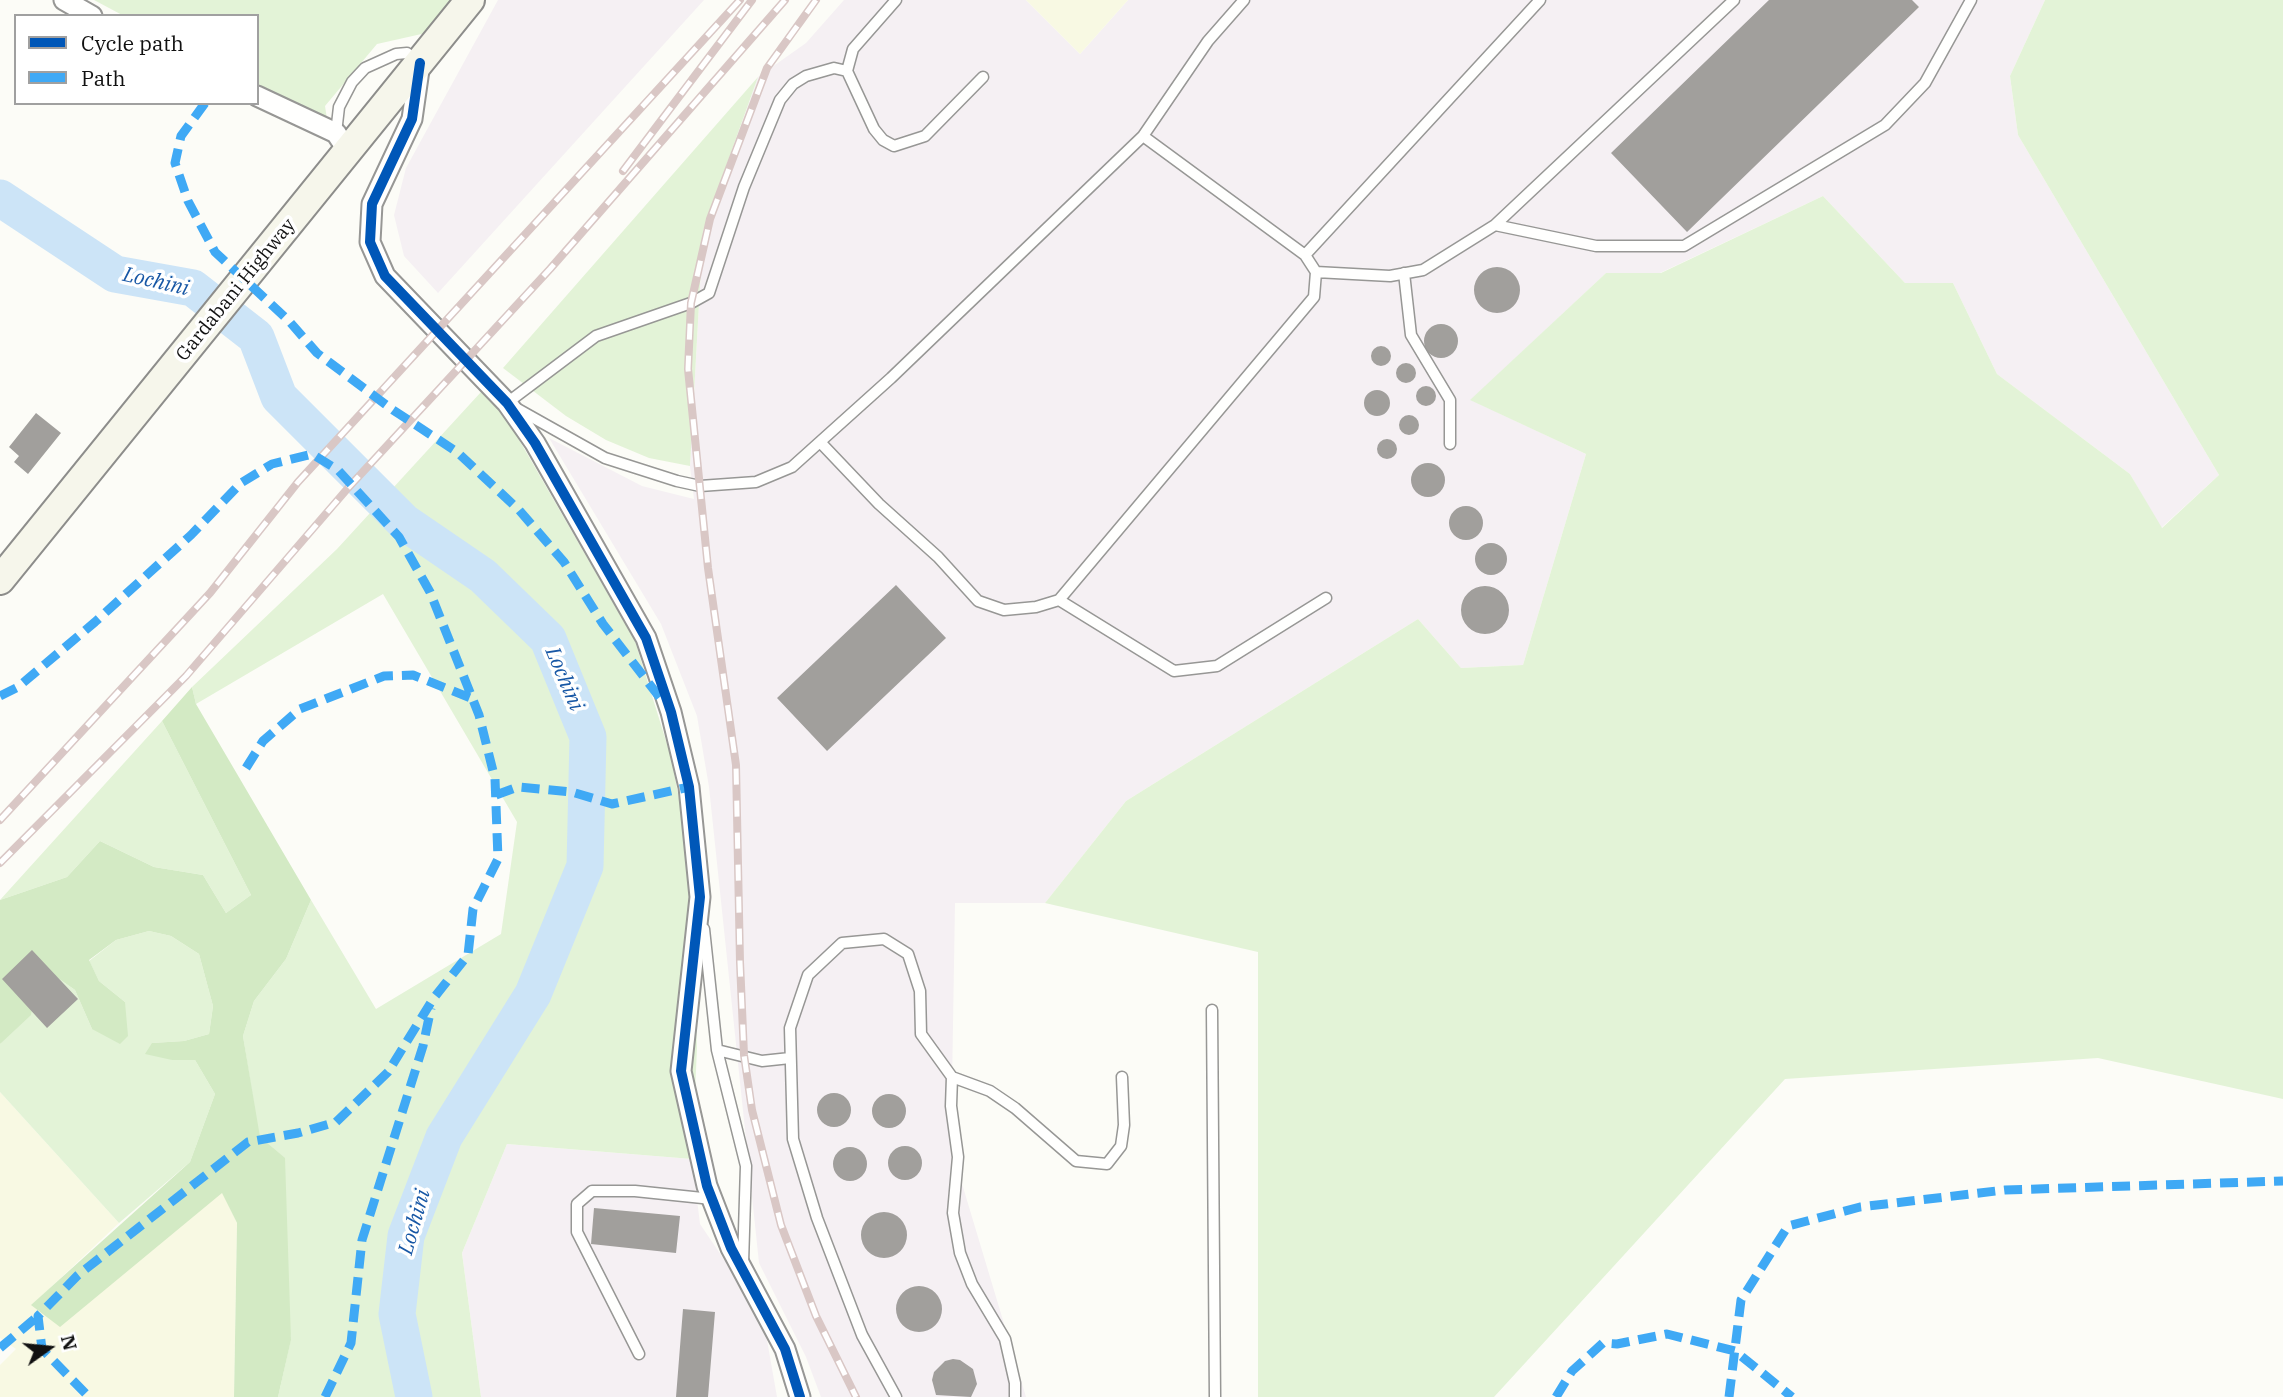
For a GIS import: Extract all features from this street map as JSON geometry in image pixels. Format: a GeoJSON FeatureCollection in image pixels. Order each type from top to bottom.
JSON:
{"type":"FeatureCollection","features":[{"type":"Feature","properties":{"kind":"main road","name":"Gardabani Highway"},"geometry":{"type":"LineString","coordinates":[[0,580],[319,187],[342,142],[420,63],[470,0]]}},
{"type":"Feature","properties":{"kind":"street"},"geometry":{"type":"LineString","coordinates":[[64,0],[88,14]]}},
{"type":"Feature","properties":{"kind":"street"},"geometry":{"type":"LineString","coordinates":[[420,63],[412,119],[372,204],[370,242],[385,276],[508,403],[535,443],[646,638],[671,712],[690,787],[700,897],[681,1071],[713,1199],[743,1271],[785,1349],[800,1397]]}},
{"type":"Feature","properties":{"kind":"street"},"geometry":{"type":"LineString","coordinates":[[259,97],[342,142]]}},
{"type":"Feature","properties":{"kind":"lane"},"geometry":{"type":"LineString","coordinates":[[896,0],[853,50],[847,71],[874,129],[883,140],[894,146],[925,136],[983,77]]}},
{"type":"Feature","properties":{"kind":"lane"},"geometry":{"type":"LineString","coordinates":[[847,71],[834,68],[806,76],[780,100],[744,187],[709,293],[691,303],[596,336],[508,403],[605,458],[700,486],[756,482],[792,467],[891,378],[1143,136],[1208,41],[1244,0]]}},
{"type":"Feature","properties":{"kind":"lane"},"geometry":{"type":"LineString","coordinates":[[1305,255],[1540,0]]}},
{"type":"Feature","properties":{"kind":"lane"},"geometry":{"type":"LineString","coordinates":[[1316,272],[1390,276],[1423,270],[1495,225],[1734,0]]}},
{"type":"Feature","properties":{"kind":"lane"},"geometry":{"type":"LineString","coordinates":[[1495,225],[1597,246],[1684,246],[1885,125],[1925,83],[1972,0]]}},
{"type":"Feature","properties":{"kind":"lane"},"geometry":{"type":"LineString","coordinates":[[342,142],[339,107],[352,82],[365,68],[396,54],[407,53],[420,63]]}},
{"type":"Feature","properties":{"kind":"lane"},"geometry":{"type":"LineString","coordinates":[[820,442],[879,504],[938,557],[978,601],[1004,610],[1036,607],[1059,600],[1314,297],[1316,272],[1305,255],[1143,136]]}},
{"type":"Feature","properties":{"kind":"lane"},"geometry":{"type":"LineString","coordinates":[[1405,273],[1411,335],[1450,400],[1450,444]]}},
{"type":"Feature","properties":{"kind":"lane"},"geometry":{"type":"LineString","coordinates":[[1059,600],[1174,671],[1217,666],[1326,597]]}},
{"type":"Feature","properties":{"kind":"lane"},"geometry":{"type":"LineString","coordinates":[[700,897],[717,1050],[746,1166],[743,1271]]}},
{"type":"Feature","properties":{"kind":"lane"},"geometry":{"type":"LineString","coordinates":[[896,1397],[862,1335],[817,1218],[793,1139],[790,1028],[808,975],[842,943],[884,939],[908,954],[920,991],[921,1034],[952,1077],[990,1091],[1015,1108],[1076,1161],[1107,1164],[1121,1146],[1124,1125],[1122,1077]]}},
{"type":"Feature","properties":{"kind":"lane"},"geometry":{"type":"LineString","coordinates":[[1212,1010],[1215,1397]]}},
{"type":"Feature","properties":{"kind":"lane"},"geometry":{"type":"LineString","coordinates":[[717,1050],[762,1061],[790,1058]]}},
{"type":"Feature","properties":{"kind":"lane"},"geometry":{"type":"LineString","coordinates":[[952,1077],[951,1106],[958,1157],[953,1213],[960,1254],[972,1284],[1005,1339],[1015,1383],[1015,1397]]}},
{"type":"Feature","properties":{"kind":"lane"},"geometry":{"type":"LineString","coordinates":[[639,1353],[576,1232],[577,1204],[592,1191],[635,1191],[713,1199]]}},
{"type":"Feature","properties":{"kind":"shaded area"},"geometry":{"type":"Polygon","coordinates":[[[498,0],[704,0],[438,293],[404,256],[394,215],[406,168],[498,0]]]}},
{"type":"Feature","properties":{"kind":"shaded area"},"geometry":{"type":"Polygon","coordinates":[[[844,0],[1026,0],[1080,54],[1128,0],[2045,0],[2010,76],[2018,135],[2219,475],[2161,528],[2130,474],[1997,374],[1953,283],[1905,283],[1823,196],[1660,273],[1606,273],[1471,400],[1586,454],[1523,665],[1461,668],[1418,619],[1126,801],[1045,903],[955,903],[951,1147],[1026,1397],[821,1397],[806,1357],[759,1263],[709,787],[697,716],[661,624],[549,438],[642,486],[694,499],[690,466],[703,231],[758,77],[806,43],[844,0]]]}},
{"type":"Feature","properties":{"kind":"shaded area"},"geometry":{"type":"Polygon","coordinates":[[[507,1144],[692,1159],[700,1224],[725,1261],[767,1340],[777,1397],[481,1397],[462,1253],[507,1144]]]}},
{"type":"Feature","properties":{"kind":"green space"},"geometry":{"type":"Polygon","coordinates":[[[94,0],[450,0],[426,33],[377,44],[325,106],[327,119],[259,85],[259,14],[120,14],[94,0]]]}},
{"type":"Feature","properties":{"kind":"green space"},"geometry":{"type":"Polygon","coordinates":[[[1026,0],[1128,0],[1080,54],[1026,0]]]}},
{"type":"Feature","properties":{"kind":"green space"},"geometry":{"type":"Polygon","coordinates":[[[2045,0],[2283,0],[2283,1099],[2098,1058],[1785,1079],[1494,1397],[1258,1397],[1258,952],[1045,903],[1126,801],[1418,619],[1461,668],[1523,665],[1586,454],[1470,400],[1606,273],[1661,273],[1823,196],[1905,283],[1953,283],[1997,374],[2130,474],[2162,528],[2219,475],[2018,135],[2010,76],[2045,0]]]}},
{"type":"Feature","properties":{"kind":"green space"},"geometry":{"type":"Polygon","coordinates":[[[758,77],[703,231],[690,466],[649,458],[606,440],[566,416],[503,368],[758,77]]]}},
{"type":"Feature","properties":{"kind":"green space"},"geometry":{"type":"Polygon","coordinates":[[[481,392],[506,417],[635,641],[671,757],[690,856],[697,1048],[692,1159],[507,1144],[462,1253],[481,1397],[278,1397],[291,1339],[243,1036],[254,1001],[286,959],[311,900],[376,1009],[501,934],[517,822],[383,594],[196,704],[192,687],[337,549],[481,392]]]}},
{"type":"Feature","properties":{"kind":"green space"},"geometry":{"type":"Polygon","coordinates":[[[192,687],[196,704],[311,900],[286,959],[254,1001],[243,1036],[260,1137],[285,1158],[291,1340],[278,1397],[234,1397],[237,1223],[222,1193],[60,1327],[31,1305],[190,1162],[215,1094],[195,1060],[172,1060],[145,1054],[152,1043],[184,1041],[209,1034],[213,1006],[199,954],[171,936],[149,931],[116,940],[89,960],[99,981],[125,1002],[128,1036],[120,1044],[92,1029],[75,990],[52,974],[35,991],[31,1015],[0,1044],[0,900],[67,877],[100,841],[154,867],[203,875],[226,913],[251,895],[162,721],[192,687]]]}},
{"type":"Feature","properties":{"kind":"green space"},"geometry":{"type":"Polygon","coordinates":[[[162,721],[251,895],[226,913],[203,875],[154,867],[100,841],[67,877],[0,900],[162,721]]]}},
{"type":"Feature","properties":{"kind":"green space"},"geometry":{"type":"Polygon","coordinates":[[[149,931],[171,936],[199,954],[213,1006],[209,1034],[184,1041],[152,1043],[172,1060],[195,1060],[215,1094],[190,1162],[119,1223],[0,1092],[0,1044],[35,991],[52,974],[75,990],[92,1029],[125,1002],[99,981],[89,961],[116,940],[149,931]]]}},
{"type":"Feature","properties":{"kind":"green space"},"geometry":{"type":"Polygon","coordinates":[[[0,1092],[119,1223],[32,1305],[222,1192],[237,1223],[234,1397],[0,1397],[0,1365],[16,1349],[0,1338],[0,1092]]]}},
{"type":"Feature","properties":{"kind":"building"},"geometry":{"type":"Polygon","coordinates":[[[1769,0],[1912,0],[1919,7],[1687,232],[1611,153],[1769,0]]]}},
{"type":"Feature","properties":{"kind":"building"},"geometry":{"type":"Polygon","coordinates":[[[1497,267],[1513,274],[1520,290],[1513,306],[1497,313],[1481,306],[1474,290],[1481,274],[1497,267]]]}},
{"type":"Feature","properties":{"kind":"building"},"geometry":{"type":"Polygon","coordinates":[[[1441,324],[1453,329],[1458,341],[1453,353],[1441,358],[1429,353],[1424,341],[1429,329],[1441,324]]]}},
{"type":"Feature","properties":{"kind":"building"},"geometry":{"type":"Polygon","coordinates":[[[1377,346],[1385,346],[1391,356],[1385,366],[1377,366],[1371,360],[1371,352],[1377,346]]]}},
{"type":"Feature","properties":{"kind":"building"},"geometry":{"type":"Polygon","coordinates":[[[1402,363],[1410,363],[1416,373],[1410,383],[1402,383],[1396,377],[1396,369],[1402,363]]]}},
{"type":"Feature","properties":{"kind":"building"},"geometry":{"type":"Polygon","coordinates":[[[1422,386],[1430,386],[1436,396],[1430,406],[1422,406],[1416,400],[1416,392],[1422,386]]]}},
{"type":"Feature","properties":{"kind":"building"},"geometry":{"type":"Polygon","coordinates":[[[1377,390],[1386,394],[1390,403],[1386,412],[1377,416],[1368,412],[1364,403],[1368,394],[1377,390]]]}},
{"type":"Feature","properties":{"kind":"building"},"geometry":{"type":"Polygon","coordinates":[[[36,413],[61,433],[28,474],[14,462],[19,456],[9,447],[36,413]]]}},
{"type":"Feature","properties":{"kind":"building"},"geometry":{"type":"Polygon","coordinates":[[[1405,415],[1413,415],[1419,425],[1413,435],[1405,435],[1399,429],[1399,421],[1405,415]]]}},
{"type":"Feature","properties":{"kind":"building"},"geometry":{"type":"Polygon","coordinates":[[[1383,439],[1391,439],[1397,449],[1391,459],[1383,459],[1377,453],[1377,445],[1383,439]]]}},
{"type":"Feature","properties":{"kind":"building"},"geometry":{"type":"Polygon","coordinates":[[[1428,463],[1440,468],[1445,480],[1440,492],[1428,497],[1416,492],[1411,480],[1416,468],[1428,463]]]}},
{"type":"Feature","properties":{"kind":"building"},"geometry":{"type":"Polygon","coordinates":[[[1466,506],[1478,511],[1483,523],[1478,535],[1466,540],[1454,535],[1449,523],[1454,511],[1466,506]]]}},
{"type":"Feature","properties":{"kind":"building"},"geometry":{"type":"Polygon","coordinates":[[[1491,543],[1503,547],[1507,559],[1503,571],[1491,575],[1479,571],[1475,559],[1479,547],[1491,543]]]}},
{"type":"Feature","properties":{"kind":"building"},"geometry":{"type":"Polygon","coordinates":[[[896,585],[946,638],[827,751],[777,698],[896,585]]]}},
{"type":"Feature","properties":{"kind":"building"},"geometry":{"type":"Polygon","coordinates":[[[1485,586],[1502,593],[1509,610],[1502,627],[1485,634],[1468,627],[1461,610],[1468,593],[1485,586]]]}},
{"type":"Feature","properties":{"kind":"building"},"geometry":{"type":"Polygon","coordinates":[[[32,950],[78,999],[47,1028],[2,979],[32,950]]]}},
{"type":"Feature","properties":{"kind":"building"},"geometry":{"type":"Polygon","coordinates":[[[834,1093],[846,1098],[851,1110],[846,1122],[834,1127],[822,1122],[817,1110],[822,1098],[834,1093]]]}},
{"type":"Feature","properties":{"kind":"building"},"geometry":{"type":"Polygon","coordinates":[[[889,1094],[901,1099],[906,1111],[901,1123],[889,1128],[877,1123],[872,1111],[877,1099],[889,1094]]]}},
{"type":"Feature","properties":{"kind":"building"},"geometry":{"type":"Polygon","coordinates":[[[905,1146],[917,1151],[922,1163],[917,1175],[905,1180],[893,1175],[888,1163],[893,1151],[905,1146]]]}},
{"type":"Feature","properties":{"kind":"building"},"geometry":{"type":"Polygon","coordinates":[[[850,1147],[862,1152],[867,1164],[862,1176],[850,1181],[838,1176],[833,1164],[838,1152],[850,1147]]]}},
{"type":"Feature","properties":{"kind":"building"},"geometry":{"type":"Polygon","coordinates":[[[594,1208],[680,1216],[676,1253],[591,1244],[594,1208]]]}},
{"type":"Feature","properties":{"kind":"building"},"geometry":{"type":"Polygon","coordinates":[[[884,1212],[900,1219],[907,1235],[900,1251],[884,1258],[868,1251],[861,1235],[868,1219],[884,1212]]]}},
{"type":"Feature","properties":{"kind":"building"},"geometry":{"type":"Polygon","coordinates":[[[919,1286],[935,1293],[942,1309],[935,1325],[919,1332],[903,1325],[896,1309],[903,1293],[919,1286]]]}},
{"type":"Feature","properties":{"kind":"building"},"geometry":{"type":"Polygon","coordinates":[[[683,1309],[715,1312],[708,1397],[676,1397],[683,1309]]]}},
{"type":"Feature","properties":{"kind":"building"},"geometry":{"type":"Polygon","coordinates":[[[960,1360],[973,1369],[977,1384],[971,1397],[936,1395],[932,1380],[934,1372],[945,1361],[960,1360]]]}},
{"type":"Feature","properties":{"kind":"waterway","name":"Lochini"},"geometry":{"type":"LineString","coordinates":[[0,198],[115,274],[193,288],[256,337],[279,397],[404,522],[483,576],[548,639],[588,737],[585,866],[533,994],[444,1137],[406,1236],[397,1314],[414,1397]]}},
{"type":"Feature","properties":{"kind":"railway"},"geometry":{"type":"LineString","coordinates":[[0,820],[210,593],[298,482],[740,0]]}},
{"type":"Feature","properties":{"kind":"railway"},"geometry":{"type":"LineString","coordinates":[[623,171],[752,0]]}},
{"type":"Feature","properties":{"kind":"railway"},"geometry":{"type":"LineString","coordinates":[[0,863],[186,676],[348,488],[550,269],[785,0]]}},
{"type":"Feature","properties":{"kind":"railway"},"geometry":{"type":"LineString","coordinates":[[816,0],[767,68],[710,219],[691,303],[688,369],[708,568],[736,765],[744,1055],[752,1110],[781,1225],[816,1316],[856,1397]]}},
{"type":"Feature","properties":{"kind":"marked path"},"geometry":{"type":"LineString","coordinates":[[204,105],[181,136],[175,163],[188,201],[215,252],[289,321],[317,353],[393,410],[457,452],[519,510],[564,562],[603,624],[661,699]]}},
{"type":"Feature","properties":{"kind":"marked path"},"geometry":{"type":"LineString","coordinates":[[0,696],[18,687],[95,622],[191,535],[241,483],[272,464],[312,454],[338,470],[399,537],[430,592],[479,715],[495,779],[498,859],[473,909],[468,955],[433,999],[388,1072],[336,1122],[298,1133],[248,1142],[78,1275],[38,1316],[42,1349],[89,1397]]}},
{"type":"Feature","properties":{"kind":"marked path"},"geometry":{"type":"LineString","coordinates":[[246,768],[263,741],[300,709],[384,676],[413,675],[473,699]]}},
{"type":"Feature","properties":{"kind":"marked path"},"geometry":{"type":"LineString","coordinates":[[496,795],[518,787],[572,792],[612,804],[689,787]]}},
{"type":"Feature","properties":{"kind":"marked path"},"geometry":{"type":"LineString","coordinates":[[325,1397],[351,1343],[362,1240],[423,1046],[431,1008]]}},
{"type":"Feature","properties":{"kind":"marked path"},"geometry":{"type":"LineString","coordinates":[[1729,1397],[1741,1300],[1788,1226],[1860,1207],[2005,1190],[2283,1181]]}},
{"type":"Feature","properties":{"kind":"marked path"},"geometry":{"type":"LineString","coordinates":[[0,1348],[38,1316]]}},
{"type":"Feature","properties":{"kind":"marked path"},"geometry":{"type":"LineString","coordinates":[[1556,1397],[1572,1371],[1603,1343],[1617,1344],[1667,1334],[1735,1351],[1792,1397]]}},
{"type":"Feature","properties":{"kind":"cycle path"},"geometry":{"type":"LineString","coordinates":[[420,63],[412,119],[372,204],[370,242],[385,276],[507,403],[535,443],[646,638],[671,712],[689,787],[700,897],[681,1071],[707,1186],[731,1248],[785,1349],[800,1397]]}}]}
